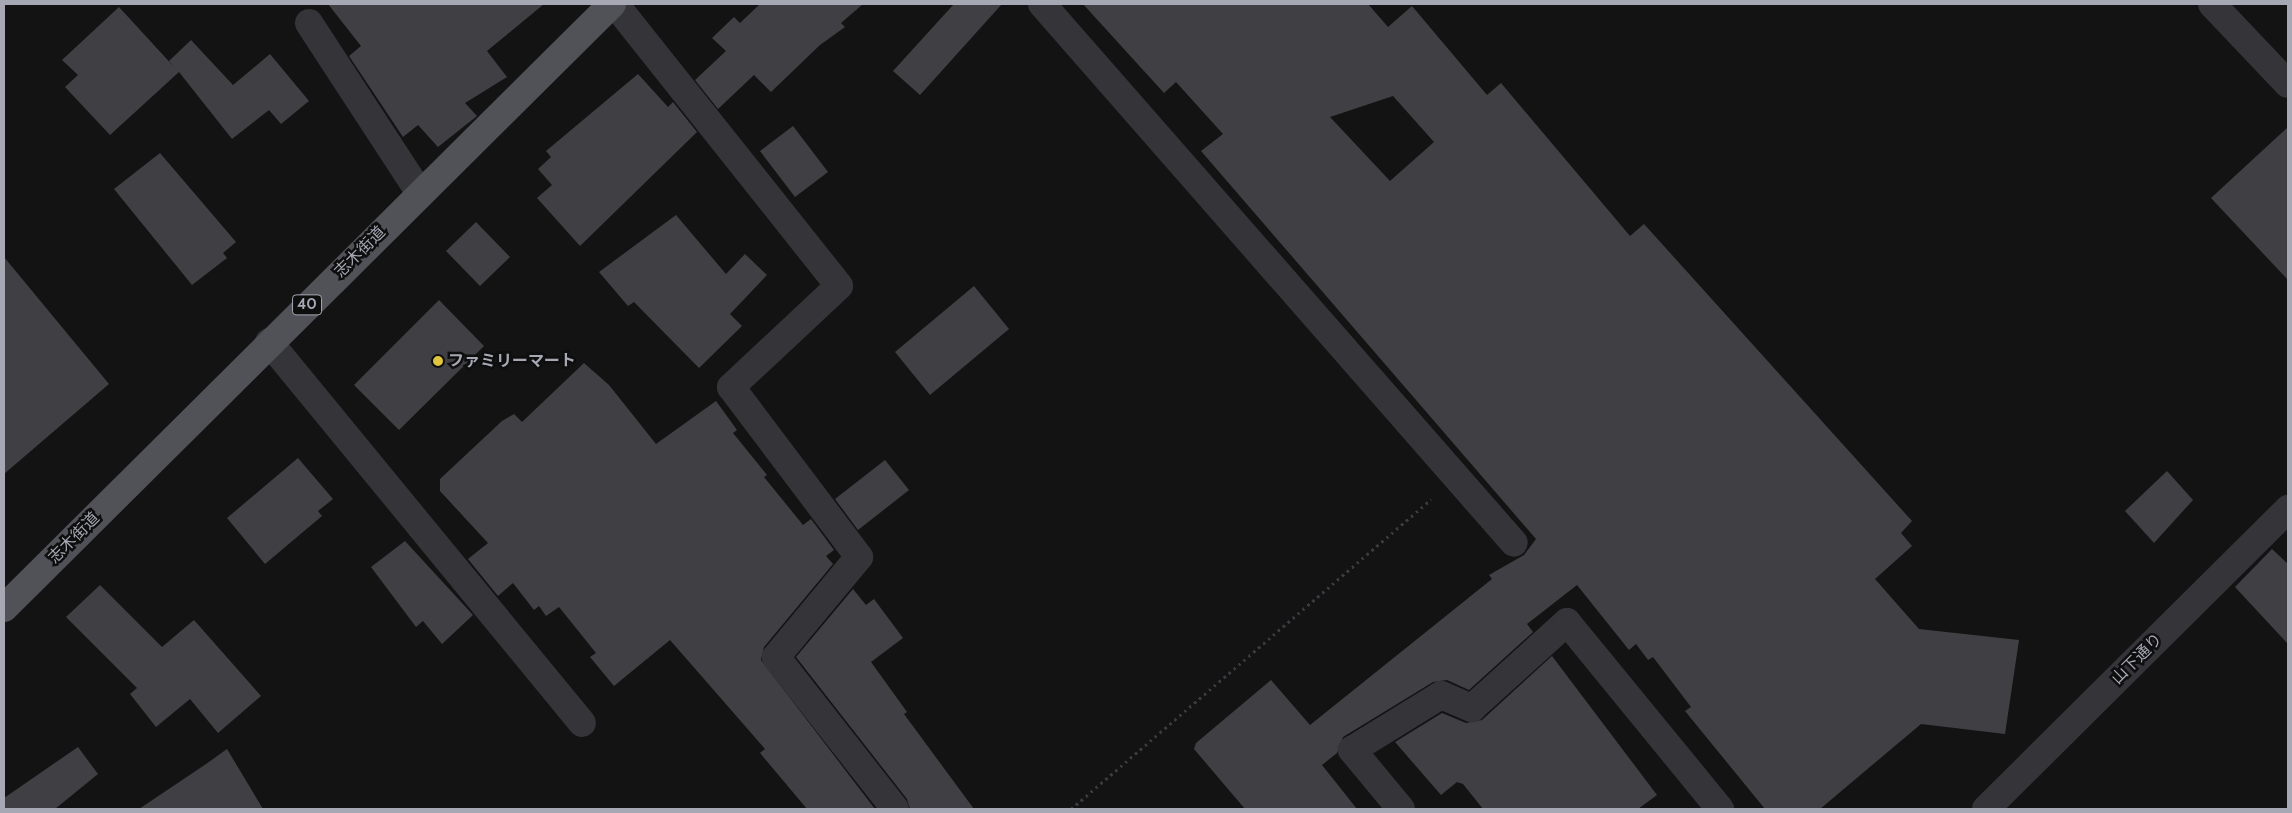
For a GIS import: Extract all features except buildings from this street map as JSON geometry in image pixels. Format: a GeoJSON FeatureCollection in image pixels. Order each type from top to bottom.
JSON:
{"type":"FeatureCollection","features":[{"type":"Feature","properties":{"kind":"main road","name":"志木街道"},"geometry":{"type":"LineString","coordinates":[[6,601],[419,192],[613,4]]}},
{"type":"Feature","properties":{"kind":"street"},"geometry":{"type":"LineString","coordinates":[[613,4],[839,286],[731,387],[860,557],[776,657],[895,809]]}},
{"type":"Feature","properties":{"kind":"street"},"geometry":{"type":"LineString","coordinates":[[1042,4],[1514,543]]}},
{"type":"Feature","properties":{"kind":"street"},"geometry":{"type":"LineString","coordinates":[[2212,4],[2288,84]]}},
{"type":"Feature","properties":{"kind":"street"},"geometry":{"type":"LineString","coordinates":[[309,23],[419,192]]}},
{"type":"Feature","properties":{"kind":"street"},"geometry":{"type":"LineString","coordinates":[[269,342],[582,723]]}},
{"type":"Feature","properties":{"kind":"street","name":"山下通り"},"geometry":{"type":"LineString","coordinates":[[1986,809],[2288,510]]}},
{"type":"Feature","properties":{"kind":"street"},"geometry":{"type":"LineString","coordinates":[[1401,809],[1352,750],[1441,695],[1472,708],[1567,622],[1720,809]]}},
{"type":"Feature","properties":{"kind":"path"},"geometry":{"type":"LineString","coordinates":[[1071,809],[1456,478]]}},
{"type":"Feature","properties":{"kind":"place","name":"ファミリーマート"},"geometry":{"type":"Point","coordinates":[438,361]}}]}
